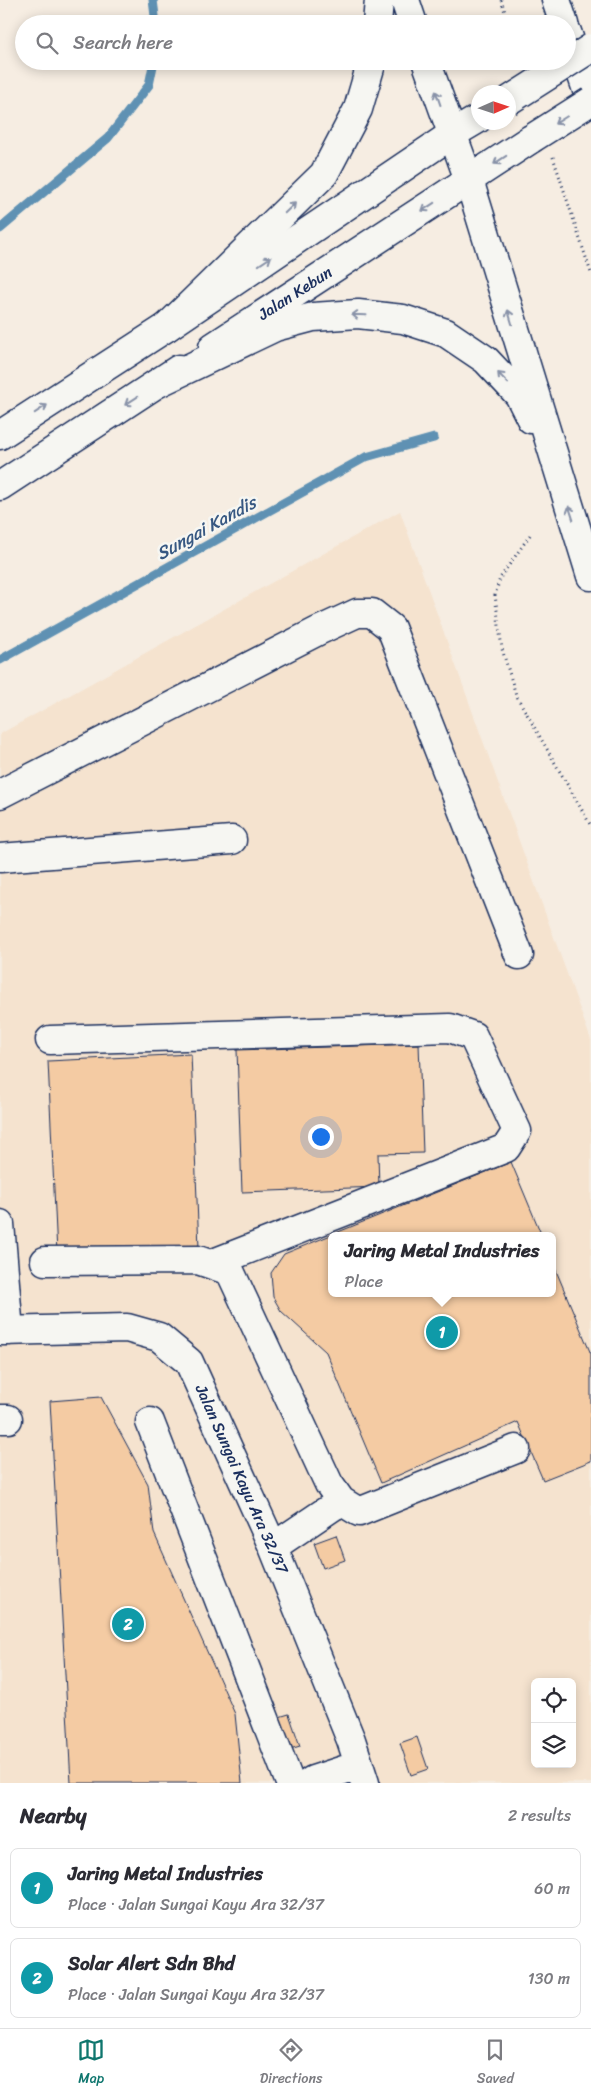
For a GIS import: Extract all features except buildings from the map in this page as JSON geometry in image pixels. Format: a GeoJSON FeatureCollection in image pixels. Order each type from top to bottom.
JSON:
{"type":"FeatureCollection","features":[{"type":"Feature","properties":{"kind":"main road"},"geometry":{"type":"LineString","coordinates":[[377,15],[378,0]]}},
{"type":"Feature","properties":{"kind":"main road"},"geometry":{"type":"LineString","coordinates":[[405,0],[410,15]]}},
{"type":"Feature","properties":{"kind":"main road"},"geometry":{"type":"LineString","coordinates":[[556,0],[561,15]]}},
{"type":"Feature","properties":{"kind":"main road"},"geometry":{"type":"LineString","coordinates":[[576,58],[591,48]]}},
{"type":"Feature","properties":{"kind":"main road"},"geometry":{"type":"LineString","coordinates":[[576,58],[591,101]]}},
{"type":"Feature","properties":{"kind":"main road"},"geometry":{"type":"LineString","coordinates":[[167,327],[324,174],[358,109],[369,70]]}},
{"type":"Feature","properties":{"kind":"main road"},"geometry":{"type":"LineString","coordinates":[[429,70],[451,136],[469,180],[591,576]]}},
{"type":"Feature","properties":{"kind":"main road"},"geometry":{"type":"LineString","coordinates":[[516,96],[557,70]]}},
{"type":"Feature","properties":{"kind":"main road","name":"Jalan Kebun"},"geometry":{"type":"LineString","coordinates":[[0,486],[469,180],[541,146],[591,101]]}},
{"type":"Feature","properties":{"kind":"main road"},"geometry":{"type":"LineString","coordinates":[[0,435],[167,327],[471,123]]}},
{"type":"Feature","properties":{"kind":"main road"},"geometry":{"type":"LineString","coordinates":[[158,383],[275,327],[313,317],[358,314],[403,319],[446,333],[486,360],[519,395],[555,464]]}},
{"type":"Feature","properties":{"kind":"main road"},"geometry":{"type":"LineString","coordinates":[[0,794],[318,631],[357,613],[372,613],[391,628],[519,955]]}},
{"type":"Feature","properties":{"kind":"main road"},"geometry":{"type":"LineString","coordinates":[[0,858],[232,840]]}},
{"type":"Feature","properties":{"kind":"main road"},"geometry":{"type":"LineString","coordinates":[[50,1040],[450,1028],[473,1036],[517,1131],[506,1148],[211,1264]]}},
{"type":"Feature","properties":{"kind":"main road"},"geometry":{"type":"LineString","coordinates":[[0,1224],[4,1331]]}},
{"type":"Feature","properties":{"kind":"main road"},"geometry":{"type":"LineString","coordinates":[[44,1261],[198,1260],[230,1271],[329,1484],[341,1501],[359,1512],[516,1449]]}},
{"type":"Feature","properties":{"kind":"main road","name":"Jalan Sungai Kayu Ara 32/37"},"geometry":{"type":"LineString","coordinates":[[4,1331],[127,1328],[159,1337],[189,1362],[273,1547],[351,1740],[362,1774]]}},
{"type":"Feature","properties":{"kind":"main road"},"geometry":{"type":"LineString","coordinates":[[150,1422],[290,1783]]}},
{"type":"Feature","properties":{"kind":"main road"},"geometry":{"type":"LineString","coordinates":[[273,1547],[341,1501]]}},
{"type":"Feature","properties":{"kind":"main road"},"geometry":{"type":"LineString","coordinates":[[309,1783],[362,1774]]}},
{"type":"Feature","properties":{"kind":"path"},"geometry":{"type":"LineString","coordinates":[[501,0],[506,15]]}},
{"type":"Feature","properties":{"kind":"path"},"geometry":{"type":"LineString","coordinates":[[541,146],[591,273]]}},
{"type":"Feature","properties":{"kind":"path"},"geometry":{"type":"LineString","coordinates":[[530,535],[500,578],[495,595],[502,649],[516,695],[591,826]]}},
{"type":"Feature","properties":{"kind":"shaded area"},"geometry":{"type":"Polygon","coordinates":[[[400,511],[591,1040],[591,1783],[0,1783],[0,734],[400,511]]]}},
{"type":"Feature","properties":{"kind":"waterway"},"geometry":{"type":"LineString","coordinates":[[153,0],[155,15]]}},
{"type":"Feature","properties":{"kind":"waterway"},"geometry":{"type":"LineString","coordinates":[[0,229],[108,138],[149,85],[152,70]]}},
{"type":"Feature","properties":{"kind":"waterway","name":"Sungai Kandis"},"geometry":{"type":"LineString","coordinates":[[0,660],[366,457],[434,438]]}},
{"type":"Feature","properties":{"kind":"place","name":"Jaring Metal Industries"},"geometry":{"type":"Point","coordinates":[442,1332]}},
{"type":"Feature","properties":{"kind":"place","name":"Solar Alert Sdn Bhd"},"geometry":{"type":"Point","coordinates":[128,1624]}}]}
